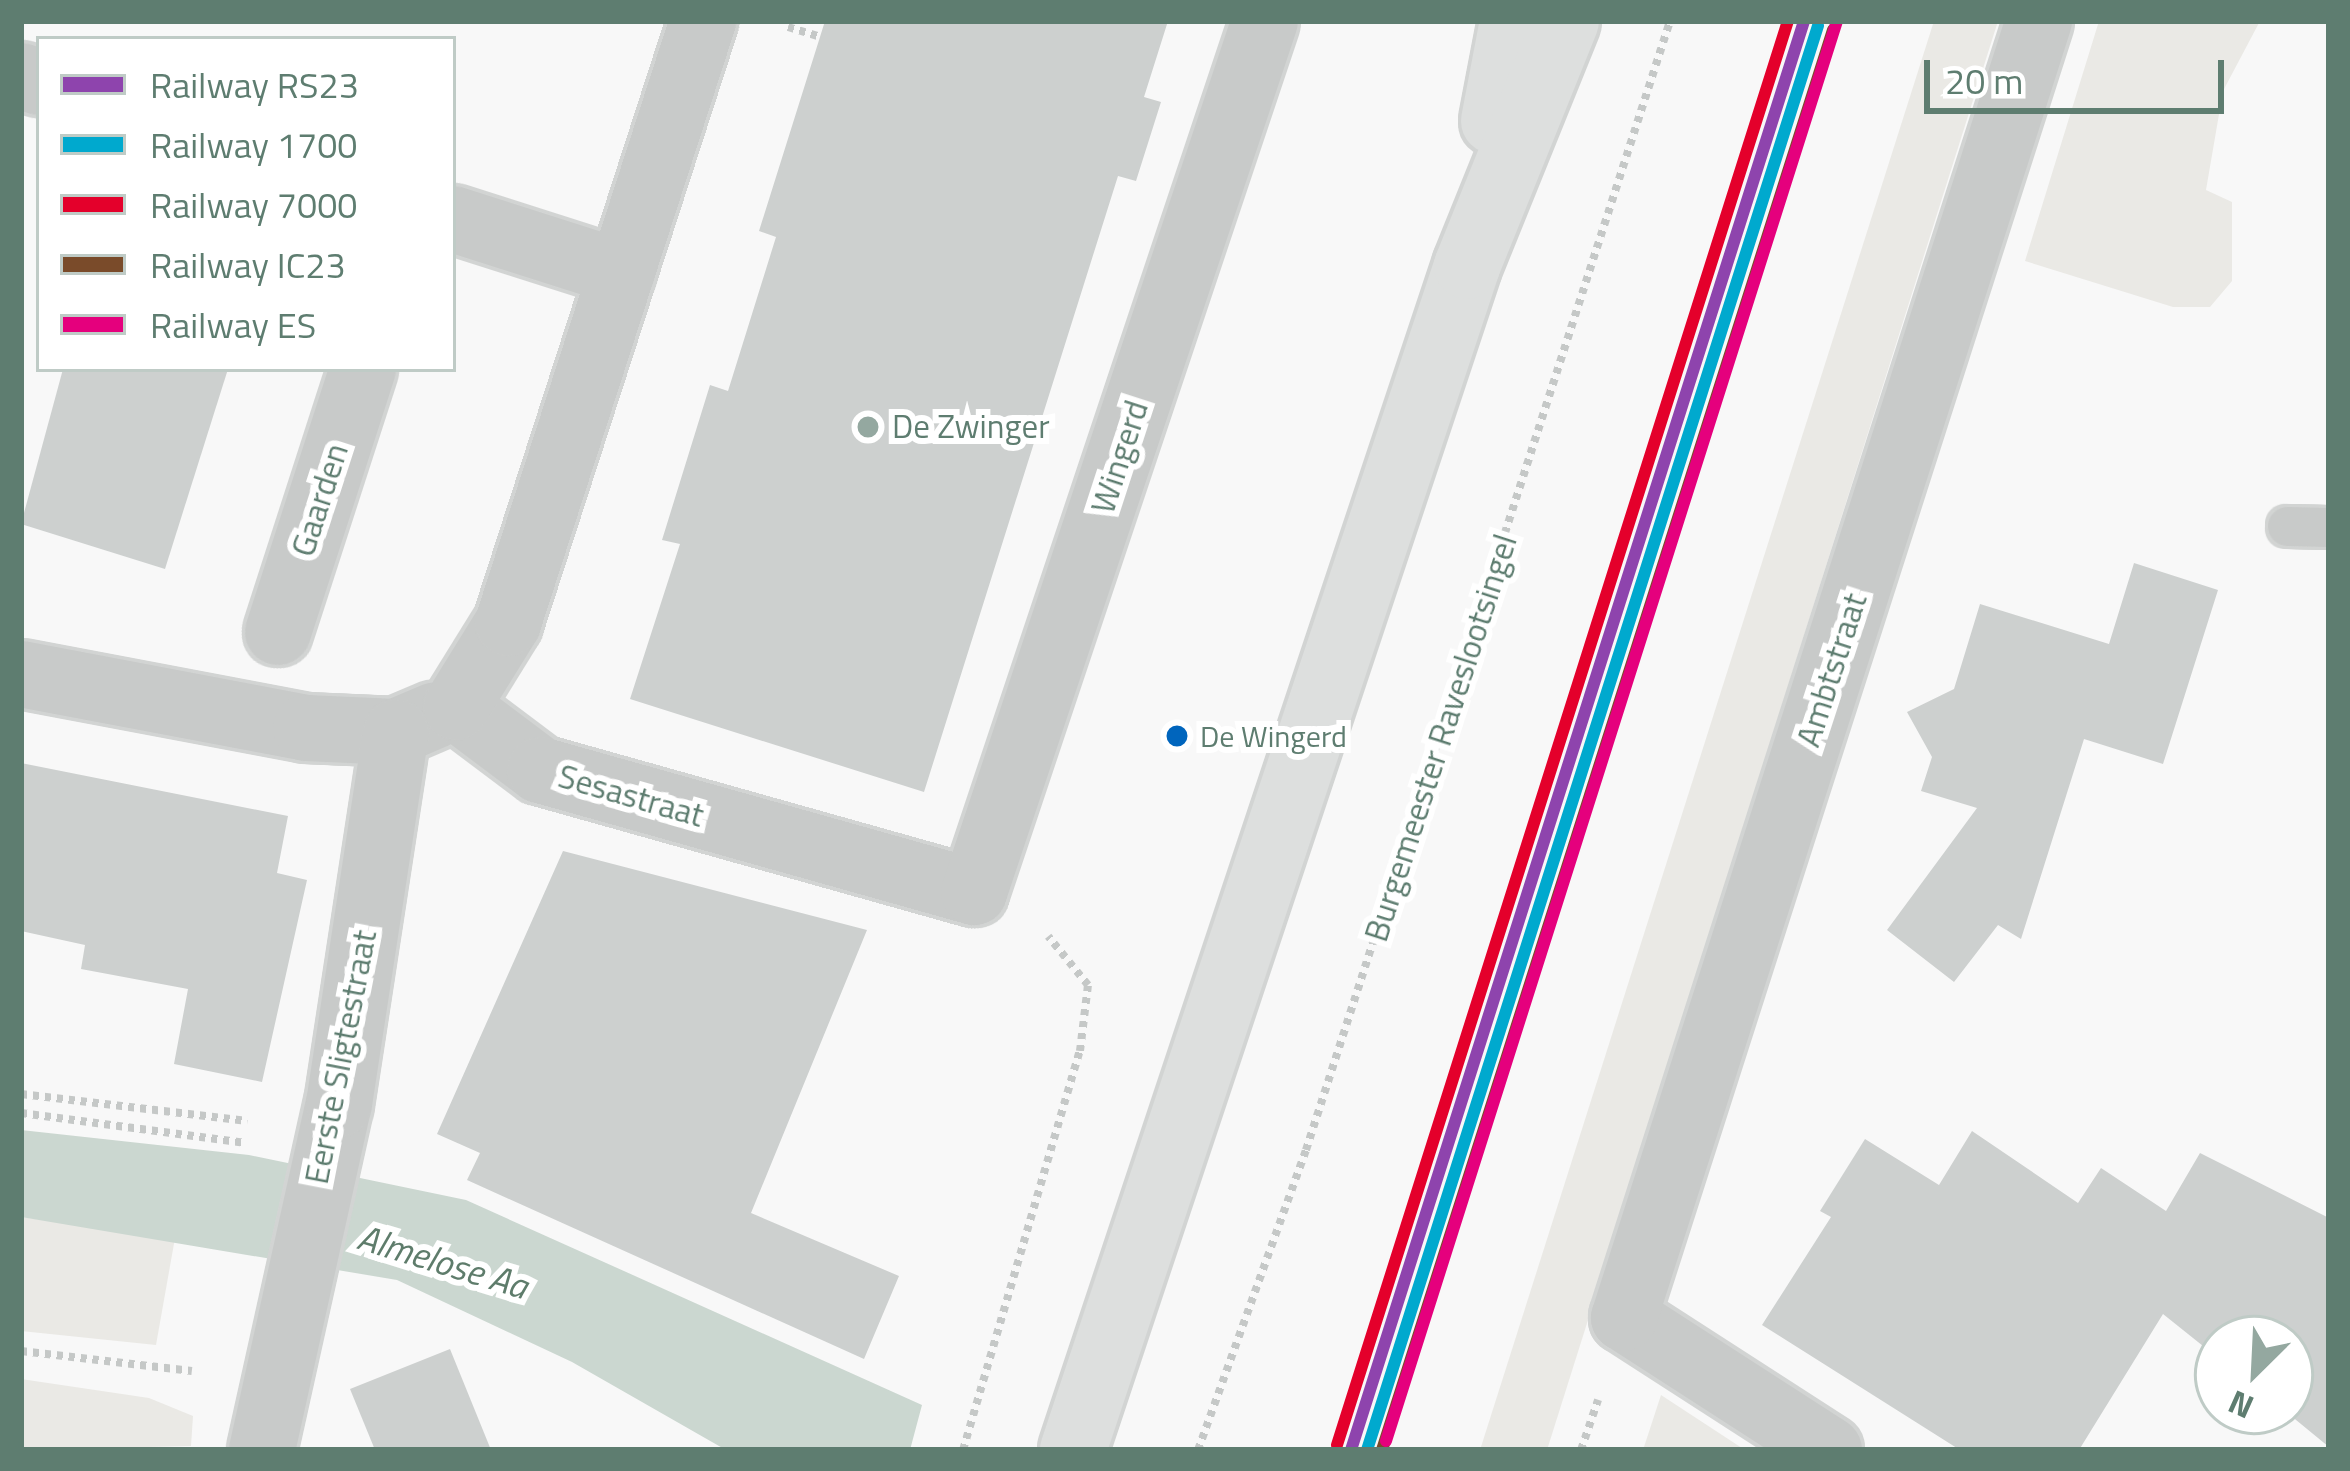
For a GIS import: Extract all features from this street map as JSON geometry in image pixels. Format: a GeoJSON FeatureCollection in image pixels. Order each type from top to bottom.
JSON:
{"type":"FeatureCollection","features":[{"type":"Feature","properties":{"kind":"main road"},"geometry":{"type":"LineString","coordinates":[[1467,266],[1513,21]]}},
{"type":"Feature","properties":{"kind":"main road"},"geometry":{"type":"LineString","coordinates":[[1073,1450],[1467,266],[1566,21]]}},
{"type":"Feature","properties":{"kind":"street"},"geometry":{"type":"LineString","coordinates":[[21,674],[306,728],[397,732],[456,707],[508,622],[703,21]]}},
{"type":"Feature","properties":{"kind":"street","name":"Wingerd"},"geometry":{"type":"LineString","coordinates":[[974,892],[1265,21]]}},
{"type":"Feature","properties":{"kind":"street","name":"Ambtstraat"},"geometry":{"type":"LineString","coordinates":[[1829,1450],[1624,1318],[2039,21]]}},
{"type":"Feature","properties":{"kind":"street"},"geometry":{"type":"LineString","coordinates":[[456,220],[622,273]]}},
{"type":"Feature","properties":{"kind":"street","name":"Gaarden"},"geometry":{"type":"LineString","coordinates":[[278,632],[362,372]]}},
{"type":"Feature","properties":{"kind":"street","name":"Sesastraat"},"geometry":{"type":"LineString","coordinates":[[456,707],[540,770],[974,892]]}},
{"type":"Feature","properties":{"kind":"street","name":"Eerste Sligtestraat"},"geometry":{"type":"LineString","coordinates":[[262,1450],[288,1298],[336,1117],[397,732]]}},
{"type":"Feature","properties":{"kind":"lane"},"geometry":{"type":"LineString","coordinates":[[2288,526],[2329,527]]}},
{"type":"Feature","properties":{"kind":"path"},"geometry":{"type":"LineString","coordinates":[[769,21],[821,37]]}},
{"type":"Feature","properties":{"kind":"path","name":"Burgemeester Raveslootsingel"},"geometry":{"type":"LineString","coordinates":[[1198,1450],[1306,1150],[1670,21]]}},
{"type":"Feature","properties":{"kind":"path"},"geometry":{"type":"LineString","coordinates":[[963,1450],[1080,1051],[1088,985],[1060,943],[974,892]]}},
{"type":"Feature","properties":{"kind":"path"},"geometry":{"type":"LineString","coordinates":[[21,1094],[336,1117]]}},
{"type":"Feature","properties":{"kind":"path"},"geometry":{"type":"LineString","coordinates":[[21,1113],[232,1142]]}},
{"type":"Feature","properties":{"kind":"path"},"geometry":{"type":"LineString","coordinates":[[21,1351],[271,1383]]}},
{"type":"Feature","properties":{"kind":"shaded area"},"geometry":{"type":"Polygon","coordinates":[[[1934,21],[1998,21],[1547,1450],[1480,1450],[1934,21]]]}},
{"type":"Feature","properties":{"kind":"shaded area"},"geometry":{"type":"Polygon","coordinates":[[[2099,21],[2260,21],[2223,91],[2206,190],[2232,202],[2232,281],[2210,307],[2173,307],[2025,261],[2099,21]]]}},
{"type":"Feature","properties":{"kind":"shaded area"},"geometry":{"type":"Polygon","coordinates":[[[21,1217],[175,1238],[156,1345],[21,1331],[21,1217]]]}},
{"type":"Feature","properties":{"kind":"shaded area"},"geometry":{"type":"Polygon","coordinates":[[[21,1379],[149,1398],[193,1416],[191,1446],[21,1450],[21,1379]]]}},
{"type":"Feature","properties":{"kind":"shaded area"},"geometry":{"type":"Polygon","coordinates":[[[1661,1395],[1745,1450],[1643,1450],[1661,1395]]]}},
{"type":"Feature","properties":{"kind":"water","name":"Almelose Aa"},"geometry":{"type":"Polygon","coordinates":[[[21,1130],[249,1155],[466,1200],[922,1405],[910,1450],[726,1450],[572,1362],[397,1280],[21,1217],[21,1130]]]}},
{"type":"Feature","properties":{"kind":"building","name":"De Zwinger"},"geometry":{"type":"Polygon","coordinates":[[[825,21],[1168,21],[1144,97],[1161,102],[1136,181],[1118,176],[924,792],[630,699],[680,544],[662,540],[710,385],[728,391],[776,237],[759,231],[825,21]]]}},
{"type":"Feature","properties":{"kind":"building"},"geometry":{"type":"Polygon","coordinates":[[[62,372],[227,372],[165,569],[21,524],[62,372]]]}},
{"type":"Feature","properties":{"kind":"building"},"geometry":{"type":"Polygon","coordinates":[[[2134,563],[2218,590],[2163,764],[2084,739],[2021,939],[1998,925],[1954,982],[1887,930],[1977,808],[1921,791],[1932,757],[1907,712],[1954,689],[1980,604],[2109,644],[2134,563]]]}},
{"type":"Feature","properties":{"kind":"building"},"geometry":{"type":"Polygon","coordinates":[[[21,763],[288,816],[277,873],[307,880],[262,1082],[174,1064],[188,989],[81,969],[85,945],[21,931],[21,763]]]}},
{"type":"Feature","properties":{"kind":"building"},"geometry":{"type":"Polygon","coordinates":[[[563,851],[867,930],[751,1213],[899,1276],[864,1359],[467,1180],[480,1153],[437,1134],[563,851]]]}},
{"type":"Feature","properties":{"kind":"building"},"geometry":{"type":"Polygon","coordinates":[[[1972,1131],[2078,1203],[2101,1168],[2166,1211],[2200,1153],[2329,1218],[2329,1447],[2314,1435],[2314,1315],[2194,1315],[2194,1339],[2163,1314],[2079,1450],[1960,1450],[1762,1325],[1831,1217],[1820,1211],[1865,1139],[1939,1185],[1972,1131]]]}},
{"type":"Feature","properties":{"kind":"building"},"geometry":{"type":"Polygon","coordinates":[[[450,1349],[491,1450],[375,1450],[350,1389],[450,1349]]]}},
{"type":"Feature","properties":{"kind":"rail line","name":"7000"},"geometry":{"type":"LineString","coordinates":[[1337,1445],[1788,21]]}},
{"type":"Feature","properties":{"kind":"rail line","name":"RS23"},"geometry":{"type":"LineString","coordinates":[[1351,1450],[1804,21]]}},
{"type":"Feature","properties":{"kind":"rail line","name":"ES"},"geometry":{"type":"LineString","coordinates":[[1386,1441],[1837,21]]}},
{"type":"Feature","properties":{"kind":"rail line","name":"1700"},"geometry":{"type":"LineString","coordinates":[[1367,1450],[1818,26]]}},
{"type":"Feature","properties":{"kind":"rail line","name":"IC23"},"geometry":{"type":"LineString","coordinates":[[1382,1450],[1833,30]]}},
{"type":"Feature","properties":{"kind":"place","name":"De Zwinger"},"geometry":{"type":"Point","coordinates":[868,427]}},
{"type":"Feature","properties":{"kind":"place","name":"De Wingerd"},"geometry":{"type":"Point","coordinates":[1177,736]}}]}
